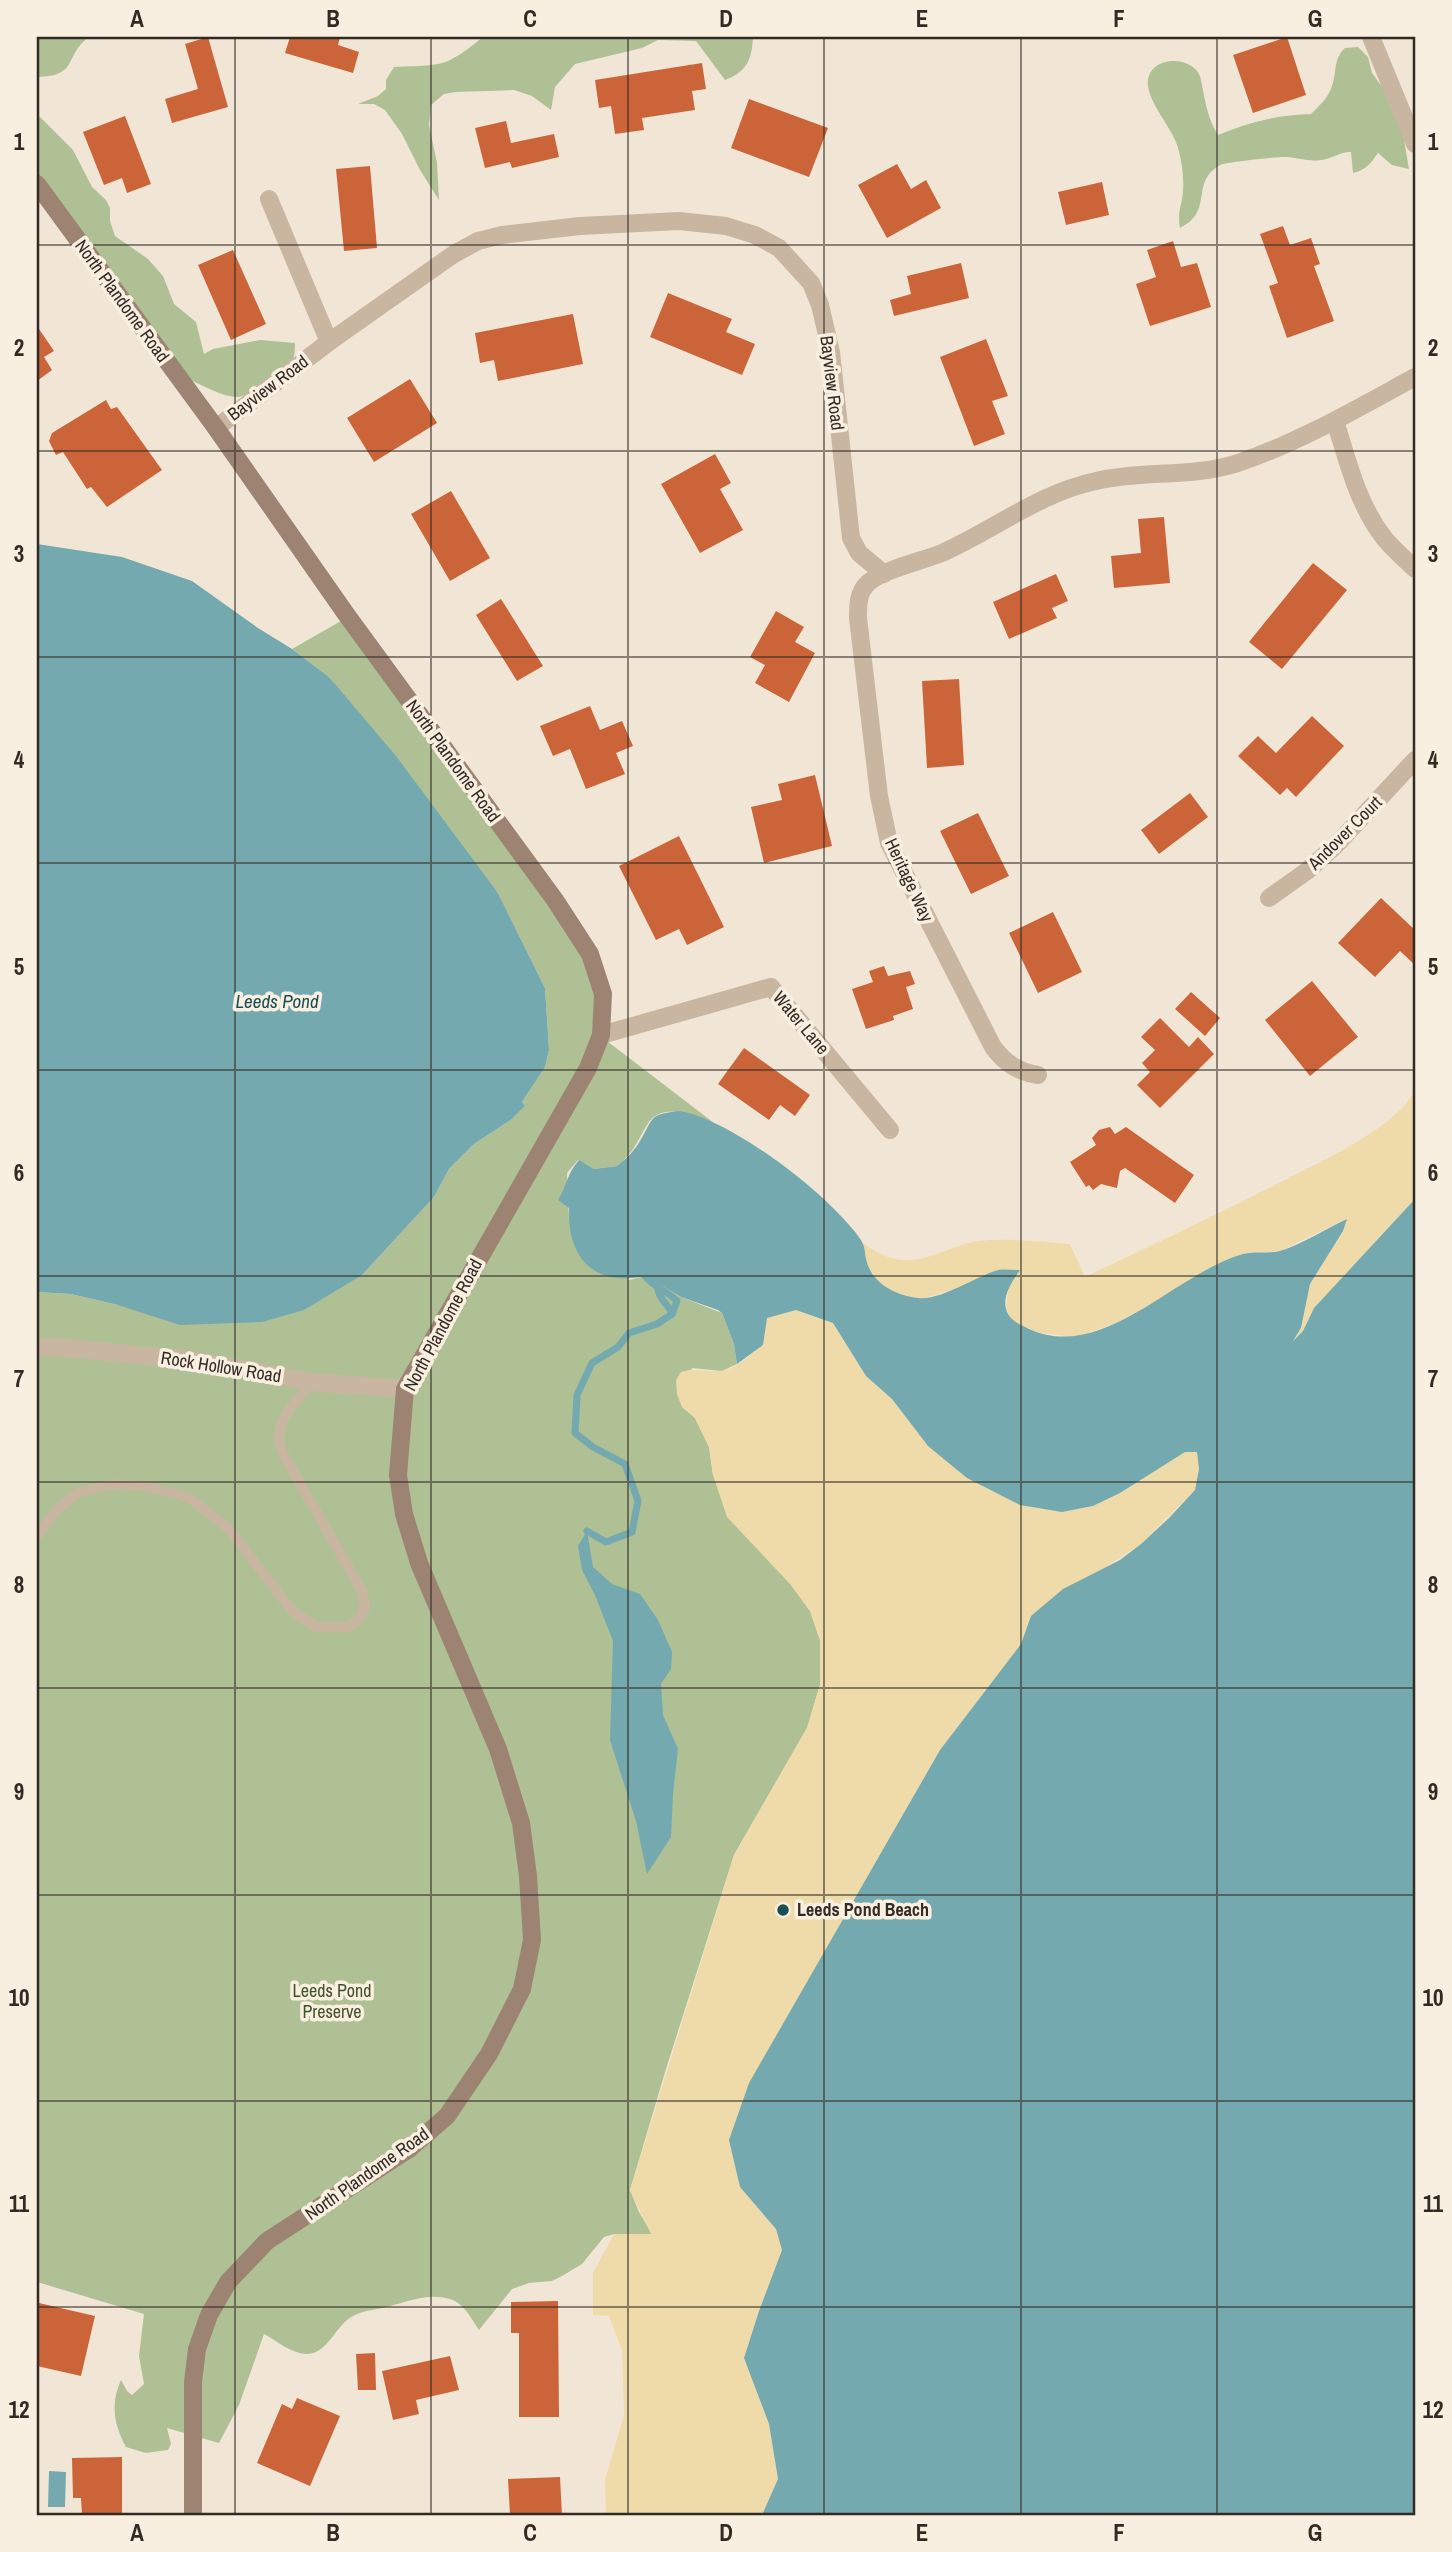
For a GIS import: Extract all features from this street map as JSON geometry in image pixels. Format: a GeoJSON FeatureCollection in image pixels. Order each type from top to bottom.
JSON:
{"type":"FeatureCollection","features":[{"type":"Feature","properties":{"kind":"main road","name":"North Plandome Road"},"geometry":{"type":"LineString","coordinates":[[37,184],[555,900],[590,954],[603,994],[601,1035],[588,1068],[405,1389],[398,1475],[404,1514],[419,1563],[498,1749],[522,1822],[531,1940],[522,1989],[489,2053],[447,2116],[409,2149],[267,2241],[228,2282],[209,2315],[197,2349],[193,2382],[193,2515]]}},
{"type":"Feature","properties":{"kind":"street"},"geometry":{"type":"LineString","coordinates":[[1371,37],[1415,144]]}},
{"type":"Feature","properties":{"kind":"street"},"geometry":{"type":"LineString","coordinates":[[269,199],[329,342]]}},
{"type":"Feature","properties":{"kind":"street","name":"Bayview Road"},"geometry":{"type":"LineString","coordinates":[[216,428],[329,342],[454,254],[478,242],[502,234],[580,226],[679,221],[726,226],[755,235],[779,248],[811,283],[820,305],[831,352],[851,538],[859,554],[884,574]]}},
{"type":"Feature","properties":{"kind":"street"},"geometry":{"type":"LineString","coordinates":[[884,574],[944,552],[1041,500],[1073,487],[1098,480],[1192,472],[1237,463],[1335,421],[1415,377]]}},
{"type":"Feature","properties":{"kind":"street"},"geometry":{"type":"LineString","coordinates":[[1335,421],[1358,493],[1368,513],[1385,538],[1415,569]]}},
{"type":"Feature","properties":{"kind":"street","name":"Heritage Way"},"geometry":{"type":"LineString","coordinates":[[884,574],[863,589],[858,601],[858,618],[879,796],[889,843],[993,1047],[1009,1065],[1038,1075]]}},
{"type":"Feature","properties":{"kind":"street","name":"Andover Court"},"geometry":{"type":"LineString","coordinates":[[1269,898],[1307,871],[1337,844],[1415,760]]}},
{"type":"Feature","properties":{"kind":"street","name":"Water Lane"},"geometry":{"type":"LineString","coordinates":[[601,1035],[771,987],[890,1130]]}},
{"type":"Feature","properties":{"kind":"street","name":"Rock Hollow Road"},"geometry":{"type":"LineString","coordinates":[[37,1347],[197,1361],[312,1382],[405,1389]]}},
{"type":"Feature","properties":{"kind":"lane"},"geometry":{"type":"LineString","coordinates":[[37,1536],[56,1510],[79,1492],[114,1484],[149,1487],[188,1497],[229,1529],[293,1612],[317,1628],[349,1627],[360,1618],[365,1607],[362,1591],[281,1450],[277,1437],[283,1419],[312,1382]]}},
{"type":"Feature","properties":{"kind":"green space"},"geometry":{"type":"Polygon","coordinates":[[[37,37],[89,37],[60,73],[37,77],[37,37]]]}},
{"type":"Feature","properties":{"kind":"green space"},"geometry":{"type":"Polygon","coordinates":[[[483,37],[753,37],[747,64],[739,73],[725,80],[696,41],[658,40],[642,48],[575,64],[555,87],[551,110],[532,96],[514,90],[444,94],[431,105],[429,125],[437,163],[439,200],[402,134],[385,110],[374,104],[358,104],[378,96],[386,89],[386,80],[394,67],[444,62],[459,55],[483,37]]]}},
{"type":"Feature","properties":{"kind":"green space"},"geometry":{"type":"Polygon","coordinates":[[[1358,47],[1368,57],[1372,73],[1391,99],[1403,134],[1409,169],[1392,165],[1378,153],[1368,166],[1353,173],[1351,152],[1317,160],[1283,157],[1223,164],[1210,173],[1203,187],[1199,208],[1189,222],[1180,228],[1182,164],[1175,140],[1148,88],[1151,72],[1170,61],[1179,61],[1194,68],[1200,76],[1208,113],[1218,135],[1263,120],[1311,114],[1330,90],[1341,52],[1345,48],[1358,47]]]}},
{"type":"Feature","properties":{"kind":"green space"},"geometry":{"type":"Polygon","coordinates":[[[37,114],[73,150],[92,187],[106,200],[115,236],[148,259],[163,276],[174,304],[196,322],[204,354],[213,349],[260,340],[295,343],[294,356],[286,368],[258,388],[238,397],[220,393],[190,380],[37,176],[37,114]]]}},
{"type":"Feature","properties":{"kind":"green space","name":"Leeds Pond Preserve"},"geometry":{"type":"Polygon","coordinates":[[[348,617],[590,954],[603,1038],[714,1123],[679,1112],[661,1113],[647,1125],[632,1151],[617,1166],[594,1169],[578,1160],[567,1173],[569,1221],[629,1280],[645,1276],[681,1297],[722,1313],[734,1344],[737,1364],[722,1371],[692,1368],[682,1407],[695,1418],[709,1447],[713,1475],[810,1611],[820,1640],[820,1685],[807,1728],[734,1855],[666,2069],[630,2190],[652,2234],[614,2234],[604,2237],[582,2264],[562,2276],[552,2281],[529,2283],[512,2289],[479,2330],[455,2301],[427,2297],[356,2315],[347,2320],[324,2346],[313,2353],[296,2352],[264,2334],[239,2405],[219,2443],[167,2428],[171,2444],[168,2450],[146,2453],[126,2447],[115,2414],[115,2398],[121,2380],[132,2395],[144,2384],[139,2356],[144,2314],[37,2282],[37,1292],[71,1294],[118,1305],[362,1275],[434,1197],[449,1169],[474,1144],[512,1119],[525,1106],[522,1102],[545,1067],[549,1050],[545,988],[498,893],[329,677],[292,649],[348,617]]]}},
{"type":"Feature","properties":{"kind":"sand"},"geometry":{"type":"Polygon","coordinates":[[[1415,1090],[1415,1199],[1314,1308],[1303,1331],[1289,1345],[1301,1328],[1310,1284],[1343,1231],[1346,1219],[1280,1251],[1244,1254],[1116,1323],[1078,1337],[1039,1333],[1012,1321],[1006,1309],[1008,1287],[1019,1271],[1000,1270],[962,1287],[921,1299],[890,1291],[877,1280],[866,1262],[863,1243],[885,1256],[915,1260],[977,1241],[1035,1241],[1070,1244],[1085,1277],[1354,1144],[1391,1118],[1406,1104],[1415,1090]]]}},
{"type":"Feature","properties":{"kind":"sand","name":"Leeds Pond Beach"},"geometry":{"type":"Polygon","coordinates":[[[796,1310],[833,1323],[866,1376],[892,1399],[928,1446],[1062,1512],[1093,1506],[1120,1493],[1185,1452],[1197,1451],[1199,1469],[1195,1490],[1141,1544],[1031,1616],[1021,1644],[940,1750],[749,2083],[740,2187],[776,2229],[782,2250],[744,2358],[769,2424],[778,2479],[762,2515],[606,2515],[605,2480],[624,2415],[622,2350],[609,2316],[593,2315],[593,2273],[614,2234],[651,2234],[630,2190],[734,1855],[807,1728],[820,1685],[820,1640],[810,1611],[790,1584],[727,1517],[713,1475],[709,1447],[695,1418],[682,1407],[676,1380],[681,1372],[720,1371],[737,1365],[763,1345],[766,1318],[796,1310]]]}},
{"type":"Feature","properties":{"kind":"water","name":"Leeds Pond"},"geometry":{"type":"Polygon","coordinates":[[[37,544],[122,557],[192,581],[329,677],[396,756],[498,893],[545,988],[549,1050],[545,1067],[522,1102],[525,1106],[512,1119],[474,1144],[449,1169],[434,1197],[362,1275],[304,1310],[262,1322],[180,1325],[118,1305],[71,1294],[37,1292],[37,544]]]}},
{"type":"Feature","properties":{"kind":"water"},"geometry":{"type":"Polygon","coordinates":[[[680,1111],[698,1116],[740,1136],[802,1180],[858,1235],[864,1246],[869,1268],[886,1287],[909,1296],[927,1298],[998,1270],[1020,1270],[1006,1297],[1008,1314],[1029,1329],[1057,1336],[1084,1334],[1111,1325],[1217,1264],[1243,1254],[1275,1252],[1288,1248],[1347,1219],[1343,1231],[1310,1284],[1301,1328],[1293,1341],[1303,1331],[1314,1308],[1415,1199],[1415,2515],[762,2515],[778,2479],[769,2424],[744,2358],[782,2250],[776,2229],[740,2187],[729,2140],[749,2083],[940,1750],[1021,1644],[1031,1616],[1063,1589],[1120,1560],[1141,1544],[1195,1490],[1199,1469],[1197,1452],[1185,1452],[1120,1493],[1093,1506],[1062,1512],[1020,1505],[967,1478],[928,1446],[892,1399],[866,1376],[833,1323],[796,1310],[767,1318],[763,1345],[737,1364],[734,1344],[722,1313],[718,1310],[681,1297],[645,1276],[611,1277],[598,1273],[587,1265],[579,1254],[573,1241],[569,1208],[558,1200],[572,1170],[579,1160],[594,1169],[617,1166],[635,1148],[653,1118],[680,1111]]]}},
{"type":"Feature","properties":{"kind":"water"},"geometry":{"type":"Polygon","coordinates":[[[587,1531],[593,1567],[612,1584],[640,1594],[658,1620],[672,1652],[671,1669],[661,1684],[663,1715],[678,1749],[671,1837],[647,1874],[636,1821],[610,1740],[613,1641],[582,1570],[578,1546],[587,1531]]]}},
{"type":"Feature","properties":{"kind":"water"},"geometry":{"type":"Polygon","coordinates":[[[49,2471],[66,2472],[65,2507],[48,2507],[49,2471]]]}},
{"type":"Feature","properties":{"kind":"building"},"geometry":{"type":"Polygon","coordinates":[[[208,37],[228,107],[172,123],[165,99],[198,89],[185,44],[208,37]]]}},
{"type":"Feature","properties":{"kind":"building"},"geometry":{"type":"Polygon","coordinates":[[[290,37],[340,37],[338,45],[359,52],[353,73],[285,53],[290,37]]]}},
{"type":"Feature","properties":{"kind":"building"},"geometry":{"type":"Polygon","coordinates":[[[1287,37],[1306,95],[1253,113],[1233,55],[1287,37]]]}},
{"type":"Feature","properties":{"kind":"building"},"geometry":{"type":"Polygon","coordinates":[[[702,63],[706,89],[692,91],[695,110],[642,118],[644,130],[615,134],[611,106],[599,108],[595,80],[702,63]]]}},
{"type":"Feature","properties":{"kind":"building"},"geometry":{"type":"Polygon","coordinates":[[[749,99],[828,128],[809,177],[731,148],[749,99]]]}},
{"type":"Feature","properties":{"kind":"building"},"geometry":{"type":"Polygon","coordinates":[[[125,116],[151,184],[127,193],[122,178],[104,185],[83,132],[125,116]]]}},
{"type":"Feature","properties":{"kind":"building"},"geometry":{"type":"Polygon","coordinates":[[[506,121],[511,143],[554,134],[559,157],[512,168],[510,162],[485,168],[475,128],[506,121]]]}},
{"type":"Feature","properties":{"kind":"building"},"geometry":{"type":"Polygon","coordinates":[[[897,164],[911,189],[926,180],[941,208],[887,238],[858,185],[897,164]]]}},
{"type":"Feature","properties":{"kind":"building"},"geometry":{"type":"Polygon","coordinates":[[[370,166],[377,248],[344,251],[336,169],[370,166]]]}},
{"type":"Feature","properties":{"kind":"building"},"geometry":{"type":"Polygon","coordinates":[[[1102,182],[1109,215],[1066,225],[1058,192],[1102,182]]]}},
{"type":"Feature","properties":{"kind":"building"},"geometry":{"type":"Polygon","coordinates":[[[1283,226],[1290,245],[1311,238],[1320,264],[1314,266],[1334,321],[1287,338],[1269,286],[1278,283],[1260,234],[1283,226]]]}},
{"type":"Feature","properties":{"kind":"building"},"geometry":{"type":"Polygon","coordinates":[[[1173,241],[1181,267],[1197,263],[1211,307],[1150,326],[1136,284],[1156,277],[1147,250],[1173,241]]]}},
{"type":"Feature","properties":{"kind":"building"},"geometry":{"type":"Polygon","coordinates":[[[233,250],[266,324],[231,340],[198,265],[233,250]]]}},
{"type":"Feature","properties":{"kind":"building"},"geometry":{"type":"Polygon","coordinates":[[[961,263],[969,298],[894,316],[890,300],[911,294],[907,276],[961,263]]]}},
{"type":"Feature","properties":{"kind":"building"},"geometry":{"type":"Polygon","coordinates":[[[668,293],[732,319],[726,332],[755,344],[742,375],[650,337],[668,293]]]}},
{"type":"Feature","properties":{"kind":"building"},"geometry":{"type":"Polygon","coordinates":[[[573,314],[583,364],[498,381],[494,360],[480,363],[475,333],[573,314]]]}},
{"type":"Feature","properties":{"kind":"building"},"geometry":{"type":"Polygon","coordinates":[[[37,326],[54,351],[44,357],[52,370],[37,381],[37,326]]]}},
{"type":"Feature","properties":{"kind":"building"},"geometry":{"type":"Polygon","coordinates":[[[986,339],[1008,396],[992,401],[1005,434],[974,446],[940,357],[986,339]]]}},
{"type":"Feature","properties":{"kind":"building"},"geometry":{"type":"Polygon","coordinates":[[[410,379],[437,423],[374,462],[347,418],[410,379]]]}},
{"type":"Feature","properties":{"kind":"building"},"geometry":{"type":"Polygon","coordinates":[[[106,400],[111,409],[117,407],[162,470],[107,507],[91,487],[87,489],[63,452],[56,455],[49,441],[52,433],[106,400]]]}},
{"type":"Feature","properties":{"kind":"building"},"geometry":{"type":"Polygon","coordinates":[[[715,454],[731,483],[720,489],[743,530],[700,553],[661,484],[715,454]]]}},
{"type":"Feature","properties":{"kind":"building"},"geometry":{"type":"Polygon","coordinates":[[[451,491],[490,558],[450,581],[411,514],[451,491]]]}},
{"type":"Feature","properties":{"kind":"building"},"geometry":{"type":"Polygon","coordinates":[[[1164,517],[1170,583],[1114,588],[1111,556],[1141,553],[1138,519],[1164,517]]]}},
{"type":"Feature","properties":{"kind":"building"},"geometry":{"type":"Polygon","coordinates":[[[1313,563],[1347,590],[1282,669],[1249,642],[1313,563]]]}},
{"type":"Feature","properties":{"kind":"building"},"geometry":{"type":"Polygon","coordinates":[[[1056,574],[1068,601],[1052,608],[1057,618],[1009,639],[993,602],[1056,574]]]}},
{"type":"Feature","properties":{"kind":"building"},"geometry":{"type":"Polygon","coordinates":[[[501,599],[543,666],[517,681],[476,615],[501,599]]]}},
{"type":"Feature","properties":{"kind":"building"},"geometry":{"type":"Polygon","coordinates":[[[776,611],[804,627],[795,642],[815,653],[789,702],[755,683],[765,665],[750,657],[776,611]]]}},
{"type":"Feature","properties":{"kind":"building"},"geometry":{"type":"Polygon","coordinates":[[[959,679],[964,765],[927,768],[922,681],[959,679]]]}},
{"type":"Feature","properties":{"kind":"building"},"geometry":{"type":"Polygon","coordinates":[[[590,706],[600,730],[622,721],[633,746],[616,753],[625,774],[586,789],[570,749],[553,756],[540,726],[590,706]]]}},
{"type":"Feature","properties":{"kind":"building"},"geometry":{"type":"Polygon","coordinates":[[[1312,716],[1344,746],[1296,797],[1287,788],[1280,795],[1238,756],[1258,736],[1276,753],[1312,716]]]}},
{"type":"Feature","properties":{"kind":"building"},"geometry":{"type":"Polygon","coordinates":[[[815,775],[832,846],[764,863],[751,807],[782,800],[778,784],[815,775]]]}},
{"type":"Feature","properties":{"kind":"building"},"geometry":{"type":"Polygon","coordinates":[[[1190,793],[1208,817],[1159,854],[1141,830],[1190,793]]]}},
{"type":"Feature","properties":{"kind":"building"},"geometry":{"type":"Polygon","coordinates":[[[978,813],[1009,876],[971,894],[940,831],[978,813]]]}},
{"type":"Feature","properties":{"kind":"building"},"geometry":{"type":"Polygon","coordinates":[[[679,836],[724,927],[687,945],[679,929],[656,940],[619,866],[679,836]]]}},
{"type":"Feature","properties":{"kind":"building"},"geometry":{"type":"Polygon","coordinates":[[[1381,898],[1415,930],[1415,965],[1400,951],[1375,977],[1338,943],[1381,898]]]}},
{"type":"Feature","properties":{"kind":"building"},"geometry":{"type":"Polygon","coordinates":[[[1053,912],[1082,972],[1038,993],[1009,933],[1053,912]]]}},
{"type":"Feature","properties":{"kind":"building"},"geometry":{"type":"Polygon","coordinates":[[[884,966],[888,976],[910,971],[915,984],[906,987],[913,1009],[893,1016],[894,1020],[866,1029],[852,989],[873,982],[869,971],[884,966]]]}},
{"type":"Feature","properties":{"kind":"building"},"geometry":{"type":"Polygon","coordinates":[[[1312,981],[1358,1037],[1310,1076],[1265,1020],[1312,981]]]}},
{"type":"Feature","properties":{"kind":"building"},"geometry":{"type":"Polygon","coordinates":[[[1191,992],[1220,1018],[1205,1036],[1175,1009],[1191,992]]]}},
{"type":"Feature","properties":{"kind":"building"},"geometry":{"type":"Polygon","coordinates":[[[1160,1018],[1189,1047],[1198,1037],[1214,1054],[1160,1108],[1137,1085],[1150,1072],[1142,1063],[1155,1050],[1141,1037],[1160,1018]]]}},
{"type":"Feature","properties":{"kind":"building"},"geometry":{"type":"Polygon","coordinates":[[[744,1048],[810,1095],[795,1116],[780,1105],[769,1120],[718,1084],[744,1048]]]}},
{"type":"Feature","properties":{"kind":"building"},"geometry":{"type":"Polygon","coordinates":[[[1110,1127],[1115,1134],[1126,1127],[1194,1175],[1175,1203],[1125,1168],[1120,1171],[1117,1188],[1101,1184],[1093,1190],[1089,1185],[1086,1187],[1070,1162],[1096,1145],[1092,1138],[1099,1130],[1110,1127]]]}},
{"type":"Feature","properties":{"kind":"building"},"geometry":{"type":"Polygon","coordinates":[[[558,2301],[559,2417],[519,2417],[519,2333],[511,2333],[511,2302],[558,2301]]]}},
{"type":"Feature","properties":{"kind":"building"},"geometry":{"type":"Polygon","coordinates":[[[39,2303],[95,2316],[81,2376],[37,2366],[39,2303]]]}},
{"type":"Feature","properties":{"kind":"building"},"geometry":{"type":"Polygon","coordinates":[[[375,2353],[376,2390],[358,2390],[356,2354],[375,2353]]]}},
{"type":"Feature","properties":{"kind":"building"},"geometry":{"type":"Polygon","coordinates":[[[450,2356],[459,2390],[416,2400],[419,2414],[393,2420],[382,2371],[450,2356]]]}},
{"type":"Feature","properties":{"kind":"building"},"geometry":{"type":"Polygon","coordinates":[[[297,2398],[340,2416],[310,2486],[257,2463],[282,2404],[292,2409],[297,2398]]]}},
{"type":"Feature","properties":{"kind":"building"},"geometry":{"type":"Polygon","coordinates":[[[122,2457],[122,2515],[82,2515],[81,2498],[73,2498],[72,2458],[122,2457]]]}},
{"type":"Feature","properties":{"kind":"building"},"geometry":{"type":"Polygon","coordinates":[[[560,2477],[562,2515],[510,2515],[508,2479],[560,2477]]]}},
{"type":"Feature","properties":{"kind":"waterway"},"geometry":{"type":"LineString","coordinates":[[587,1531],[606,1542],[632,1532],[638,1501],[625,1464],[593,1447],[575,1433],[577,1395],[592,1363],[618,1347],[629,1333],[657,1324],[672,1314],[677,1301],[645,1276]]}},
{"type":"Feature","properties":{"kind":"waterway"},"geometry":{"type":"LineString","coordinates":[[658,1289],[672,1314]]}},
{"type":"Feature","properties":{"kind":"place","name":"Leeds Pond Beach"},"geometry":{"type":"Point","coordinates":[783,1910]}}]}
